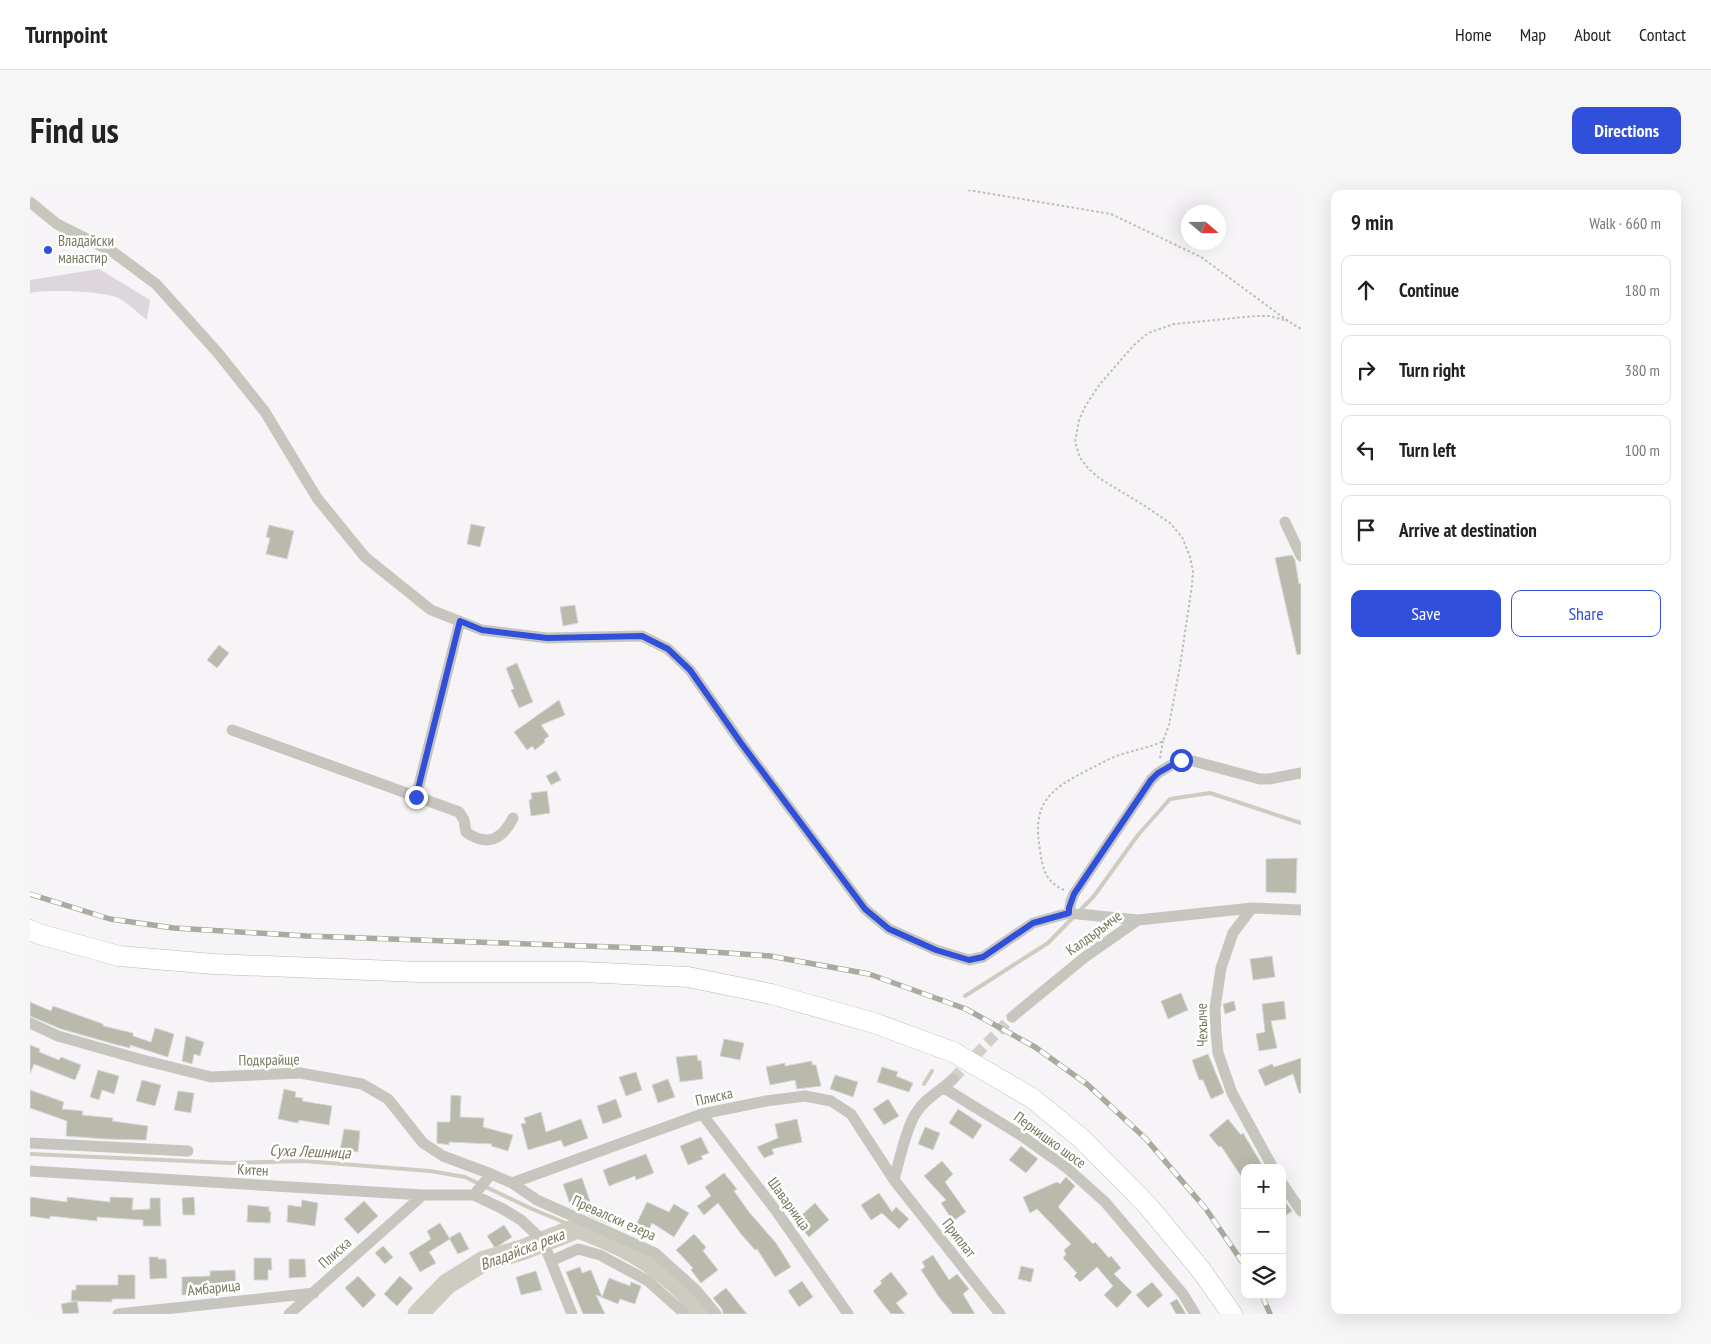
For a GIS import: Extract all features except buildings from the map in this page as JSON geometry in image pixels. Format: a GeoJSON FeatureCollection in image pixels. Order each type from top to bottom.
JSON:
{"type":"FeatureCollection","features":[{"type":"Feature","properties":{"kind":"highway"},"geometry":{"type":"LineString","coordinates":[[30,930],[119,956],[213,964],[420,972],[582,972],[688,977],[771,994],[874,1023],[953,1052],[1032,1098],[1082,1139],[1148,1206],[1201,1270],[1232,1314]]}},
{"type":"Feature","properties":{"kind":"street"},"geometry":{"type":"LineString","coordinates":[[30,202],[57,224],[113,252],[156,284],[218,353],[265,412],[317,498],[365,557],[431,610],[482,630],[547,638],[642,636],[668,649],[690,670],[741,743],[865,909],[889,929],[936,950],[969,960],[983,957],[1033,923],[1069,913],[1138,920]]}},
{"type":"Feature","properties":{"kind":"street"},"geometry":{"type":"LineString","coordinates":[[1285,522],[1301,556]]}},
{"type":"Feature","properties":{"kind":"street"},"geometry":{"type":"LineString","coordinates":[[416,797],[460,621]]}},
{"type":"Feature","properties":{"kind":"street"},"geometry":{"type":"LineString","coordinates":[[232,730],[458,812],[464,820],[466,832],[474,838],[484,840],[497,838],[508,828],[513,818]]}},
{"type":"Feature","properties":{"kind":"street"},"geometry":{"type":"LineString","coordinates":[[1069,913],[1074,894],[1151,780],[1171,765],[1181,760],[1193,761],[1260,779],[1279,778],[1301,773]]}},
{"type":"Feature","properties":{"kind":"street","name":"Калдъръмче"},"geometry":{"type":"LineString","coordinates":[[1012,1017],[1085,957],[1138,920],[1252,908],[1301,910]]}},
{"type":"Feature","properties":{"kind":"street","name":"Чехълче"},"geometry":{"type":"LineString","coordinates":[[1252,908],[1233,933],[1221,968],[1215,1008],[1216,1032],[1218,1053],[1232,1093],[1271,1164]]}},
{"type":"Feature","properties":{"kind":"street","name":"Подкрайще"},"geometry":{"type":"LineString","coordinates":[[30,1023],[58,1036],[211,1077],[300,1073],[362,1084],[388,1098],[423,1143],[443,1156],[489,1177],[512,1183]]}},
{"type":"Feature","properties":{"kind":"street"},"geometry":{"type":"LineString","coordinates":[[894,1180],[905,1142],[916,1114],[931,1096],[944,1088],[952,1079]]}},
{"type":"Feature","properties":{"kind":"street","name":"Пернишко шосе"},"geometry":{"type":"LineString","coordinates":[[944,1088],[1022,1136],[1067,1168],[1105,1202],[1183,1294],[1195,1314]]}},
{"type":"Feature","properties":{"kind":"street","name":"Плиска"},"geometry":{"type":"LineString","coordinates":[[512,1183],[702,1114],[766,1101],[805,1096],[831,1102],[851,1114],[894,1180]]}},
{"type":"Feature","properties":{"kind":"street","name":"Шаварница"},"geometry":{"type":"LineString","coordinates":[[702,1114],[777,1212],[848,1314]]}},
{"type":"Feature","properties":{"kind":"street"},"geometry":{"type":"LineString","coordinates":[[30,1143],[188,1151]]}},
{"type":"Feature","properties":{"kind":"street","name":"Китен"},"geometry":{"type":"LineString","coordinates":[[30,1171],[423,1195],[474,1194]]}},
{"type":"Feature","properties":{"kind":"street"},"geometry":{"type":"LineString","coordinates":[[489,1177],[474,1194],[515,1216],[538,1236],[550,1258],[572,1314]]}},
{"type":"Feature","properties":{"kind":"street","name":"Приплат"},"geometry":{"type":"LineString","coordinates":[[894,1180],[1000,1314]]}},
{"type":"Feature","properties":{"kind":"street","name":"Превалски езера"},"geometry":{"type":"LineString","coordinates":[[512,1183],[537,1200],[655,1253],[696,1290],[716,1314]]}},
{"type":"Feature","properties":{"kind":"street"},"geometry":{"type":"LineString","coordinates":[[1286,1189],[1301,1211]]}},
{"type":"Feature","properties":{"kind":"street","name":"Плиска"},"geometry":{"type":"LineString","coordinates":[[289,1314],[423,1195]]}},
{"type":"Feature","properties":{"kind":"street"},"geometry":{"type":"LineString","coordinates":[[550,1258],[578,1249],[600,1255],[648,1281],[684,1314]]}},
{"type":"Feature","properties":{"kind":"street","name":"Амбарица"},"geometry":{"type":"LineString","coordinates":[[118,1314],[314,1292]]}},
{"type":"Feature","properties":{"kind":"path"},"geometry":{"type":"LineString","coordinates":[[968,190],[1111,214],[1201,257],[1301,329]]}},
{"type":"Feature","properties":{"kind":"path"},"geometry":{"type":"LineString","coordinates":[[1074,894],[1053,885],[1047,876],[1037,832],[1043,805],[1051,793],[1063,784],[1118,756],[1154,745],[1163,740],[1169,724],[1180,666],[1193,571],[1186,547],[1176,529],[1145,506],[1099,478],[1080,458],[1075,442],[1079,420],[1086,405],[1100,384],[1134,345],[1148,333],[1174,324],[1256,316],[1270,316],[1288,321]]}},
{"type":"Feature","properties":{"kind":"shaded area"},"geometry":{"type":"Polygon","coordinates":[[[99,269],[150,300],[147,320],[124,301],[108,295],[60,291],[30,293],[30,280],[99,269]]]}},
{"type":"Feature","properties":{"kind":"waterway"},"geometry":{"type":"LineString","coordinates":[[965,996],[1048,943],[1094,896],[1138,835],[1170,799],[1210,793],[1301,823]]}},
{"type":"Feature","properties":{"kind":"waterway"},"geometry":{"type":"LineString","coordinates":[[924,1084],[932,1071]]}},
{"type":"Feature","properties":{"kind":"waterway","name":"Суха Лешница"},"geometry":{"type":"LineString","coordinates":[[30,1154],[230,1163],[304,1161],[430,1171],[465,1177],[532,1209],[578,1228]]}},
{"type":"Feature","properties":{"kind":"waterway","name":"Владайска река"},"geometry":{"type":"LineString","coordinates":[[418,1314],[447,1284],[484,1261],[522,1250],[578,1228],[632,1252],[663,1272],[705,1314]]}},
{"type":"Feature","properties":{"kind":"tunnel"},"geometry":{"type":"LineString","coordinates":[[953,1079],[1012,1017]]}},
{"type":"Feature","properties":{"kind":"railway"},"geometry":{"type":"LineString","coordinates":[[30,894],[110,919],[174,928],[307,936],[669,949],[770,956],[869,974],[966,1009],[1035,1047],[1088,1085],[1146,1139],[1206,1209],[1241,1260]]}},
{"type":"Feature","properties":{"kind":"railway"},"geometry":{"type":"LineString","coordinates":[[1264,1299],[1270,1314]]}},
{"type":"Feature","properties":{"kind":"place","name":"Владайски манастир"},"geometry":{"type":"Point","coordinates":[48,250]}},
{"type":"Feature","properties":{"kind":"route"},"geometry":{"type":"LineString","coordinates":[[416,797],[460,621],[482,630],[547,638],[642,636],[668,649],[690,670],[741,743],[865,909],[889,929],[936,950],[969,960],[983,957],[1002,942],[1033,923],[1069,913],[1074,894],[1151,780],[1158,773],[1181,760]]}}]}
